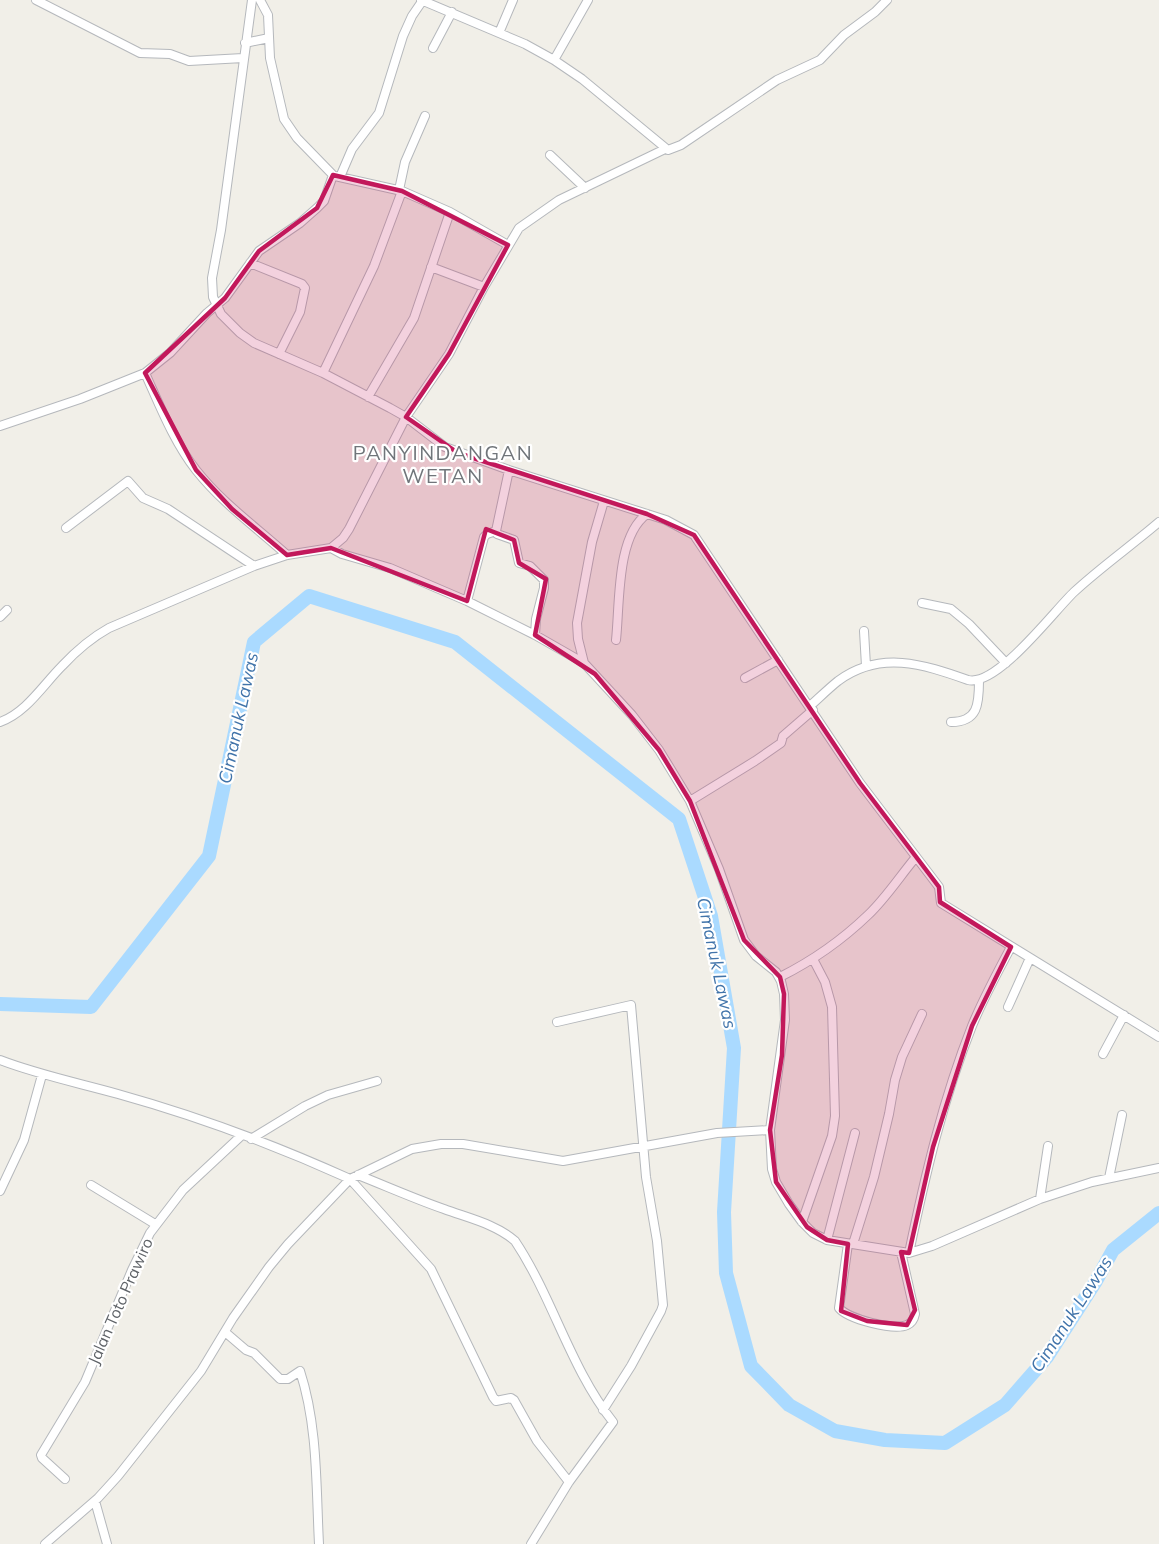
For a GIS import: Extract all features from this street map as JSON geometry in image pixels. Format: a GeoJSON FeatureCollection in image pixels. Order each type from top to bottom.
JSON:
{"type":"FeatureCollection","features":[{"type":"Feature","properties":{"kind":"street"},"geometry":{"type":"LineString","coordinates":[[36,0],[140,53],[170,54],[189,61],[243,58]]}},
{"type":"Feature","properties":{"kind":"street"},"geometry":{"type":"LineString","coordinates":[[212,309],[212,278],[221,230],[252,0]]}},
{"type":"Feature","properties":{"kind":"street"},"geometry":{"type":"LineString","coordinates":[[260,0],[268,15],[270,58],[279,103],[284,119],[297,138],[337,176],[400,190],[450,212],[508,245]]}},
{"type":"Feature","properties":{"kind":"street"},"geometry":{"type":"LineString","coordinates":[[0,426],[80,399],[145,373],[170,353],[234,288],[250,263],[266,245],[300,223],[324,201],[352,149],[379,113],[403,36],[422,0],[525,44],[554,60],[582,79],[665,149]]}},
{"type":"Feature","properties":{"kind":"street"},"geometry":{"type":"LineString","coordinates":[[500,33],[513,0]]}},
{"type":"Feature","properties":{"kind":"street"},"geometry":{"type":"LineString","coordinates":[[554,60],[588,0]]}},
{"type":"Feature","properties":{"kind":"street"},"geometry":{"type":"LineString","coordinates":[[0,722],[13,715],[30,700],[97,634],[254,566],[286,555],[331,548],[343,538],[349,529],[406,417],[449,354],[484,287],[519,228],[559,200],[665,149],[669,150],[681,145],[777,80],[820,60],[844,36],[887,0]]}},
{"type":"Feature","properties":{"kind":"street"},"geometry":{"type":"LineString","coordinates":[[433,48],[452,12]]}},
{"type":"Feature","properties":{"kind":"street"},"geometry":{"type":"LineString","coordinates":[[245,43],[269,38]]}},
{"type":"Feature","properties":{"kind":"street"},"geometry":{"type":"LineString","coordinates":[[323,373],[374,266],[400,190],[405,162],[424,116]]}},
{"type":"Feature","properties":{"kind":"street"},"geometry":{"type":"LineString","coordinates":[[550,156],[585,188]]}},
{"type":"Feature","properties":{"kind":"street"},"geometry":{"type":"LineString","coordinates":[[368,397],[414,318],[450,212]]}},
{"type":"Feature","properties":{"kind":"street"},"geometry":{"type":"LineString","coordinates":[[250,263],[305,288],[300,312],[279,354]]}},
{"type":"Feature","properties":{"kind":"street"},"geometry":{"type":"LineString","coordinates":[[431,267],[484,287]]}},
{"type":"Feature","properties":{"kind":"street"},"geometry":{"type":"LineString","coordinates":[[212,309],[254,343],[323,373],[406,417],[445,447],[646,514],[685,529],[697,538],[860,783],[941,890],[940,899],[943,905],[1159,1037]]}},
{"type":"Feature","properties":{"kind":"street"},"geometry":{"type":"LineString","coordinates":[[145,373],[170,426],[196,470],[232,509],[286,555]]}},
{"type":"Feature","properties":{"kind":"street"},"geometry":{"type":"LineString","coordinates":[[496,531],[509,470]]}},
{"type":"Feature","properties":{"kind":"street"},"geometry":{"type":"LineString","coordinates":[[66,528],[128,481],[143,498],[168,509],[254,566]]}},
{"type":"Feature","properties":{"kind":"street"},"geometry":{"type":"LineString","coordinates":[[584,663],[577,634],[578,615],[592,542],[604,501]]}},
{"type":"Feature","properties":{"kind":"street"},"geometry":{"type":"LineString","coordinates":[[616,640],[626,548],[636,523],[646,514]]}},
{"type":"Feature","properties":{"kind":"street"},"geometry":{"type":"LineString","coordinates":[[690,801],[781,743],[783,736],[839,681],[866,666],[892,663],[921,664],[968,681],[979,681],[1006,663],[1034,637],[1074,592],[1159,522]]}},
{"type":"Feature","properties":{"kind":"street"},"geometry":{"type":"LineString","coordinates":[[467,601],[484,537],[496,531]]}},
{"type":"Feature","properties":{"kind":"street"},"geometry":{"type":"LineString","coordinates":[[496,531],[497,534],[514,540],[519,563],[530,566],[544,580],[535,635]]}},
{"type":"Feature","properties":{"kind":"street"},"geometry":{"type":"LineString","coordinates":[[331,548],[342,554],[390,568],[467,601],[584,663],[632,715],[659,750],[690,801],[719,869],[744,940],[759,959],[780,977],[784,994],[785,1020],[770,1130],[771,1155],[776,1182],[802,1222],[813,1233],[827,1240],[905,1252],[932,1246],[1040,1199],[1109,1178],[1159,1168]]}},
{"type":"Feature","properties":{"kind":"street"},"geometry":{"type":"LineString","coordinates":[[922,603],[953,611],[969,624],[1006,663]]}},
{"type":"Feature","properties":{"kind":"street"},"geometry":{"type":"LineString","coordinates":[[0,617],[7,610]]}},
{"type":"Feature","properties":{"kind":"street"},"geometry":{"type":"LineString","coordinates":[[864,631],[866,666]]}},
{"type":"Feature","properties":{"kind":"street"},"geometry":{"type":"LineString","coordinates":[[745,678],[778,660]]}},
{"type":"Feature","properties":{"kind":"street"},"geometry":{"type":"LineString","coordinates":[[951,722],[963,721],[974,714],[978,700],[979,681]]}},
{"type":"Feature","properties":{"kind":"street"},"geometry":{"type":"LineString","coordinates":[[780,977],[813,959],[868,915],[916,857]]}},
{"type":"Feature","properties":{"kind":"street"},"geometry":{"type":"LineString","coordinates":[[921,1014],[902,1057],[895,1080],[882,1147],[851,1244],[838,1308],[850,1316],[895,1327],[907,1325],[914,1319],[905,1252],[933,1147],[961,1057],[982,1004],[1011,947]]}},
{"type":"Feature","properties":{"kind":"street"},"geometry":{"type":"LineString","coordinates":[[1008,1006],[1030,958]]}},
{"type":"Feature","properties":{"kind":"street"},"geometry":{"type":"LineString","coordinates":[[802,1222],[832,1136],[835,1116],[832,1007],[825,982],[813,959]]}},
{"type":"Feature","properties":{"kind":"street"},"geometry":{"type":"LineString","coordinates":[[556,1022],[631,1005],[646,1177],[657,1241],[663,1305],[631,1366],[603,1410]]}},
{"type":"Feature","properties":{"kind":"street"},"geometry":{"type":"LineString","coordinates":[[1103,1054],[1124,1015]]}},
{"type":"Feature","properties":{"kind":"street"},"geometry":{"type":"LineString","coordinates":[[0,1060],[42,1075],[120,1095],[242,1135],[295,1154],[350,1179],[426,1261],[493,1397],[496,1401],[508,1398],[514,1400],[537,1441],[569,1482]]}},
{"type":"Feature","properties":{"kind":"street"},"geometry":{"type":"LineString","coordinates":[[0,1191],[24,1140],[42,1075]]}},
{"type":"Feature","properties":{"kind":"street"},"geometry":{"type":"LineString","coordinates":[[251,1139],[320,1099],[377,1081]]}},
{"type":"Feature","properties":{"kind":"street"},"geometry":{"type":"LineString","coordinates":[[1109,1178],[1122,1115]]}},
{"type":"Feature","properties":{"kind":"street"},"geometry":{"type":"LineString","coordinates":[[45,1544],[94,1501],[118,1476],[201,1371],[269,1267],[350,1179],[358,1174],[412,1149],[441,1144],[463,1144],[563,1161],[717,1133],[770,1130]]}},
{"type":"Feature","properties":{"kind":"street"},"geometry":{"type":"LineString","coordinates":[[827,1240],[855,1133]]}},
{"type":"Feature","properties":{"kind":"street","name":"Jalan Toto Prawiro"},"geometry":{"type":"LineString","coordinates":[[65,1479],[41,1455],[85,1382],[132,1270],[155,1224],[183,1190],[242,1135]]}},
{"type":"Feature","properties":{"kind":"street"},"geometry":{"type":"LineString","coordinates":[[1040,1199],[1048,1146]]}},
{"type":"Feature","properties":{"kind":"street"},"geometry":{"type":"LineString","coordinates":[[358,1174],[430,1204],[471,1218],[513,1239],[524,1255],[603,1410],[613,1422],[569,1482],[531,1544]]}},
{"type":"Feature","properties":{"kind":"street"},"geometry":{"type":"LineString","coordinates":[[91,1185],[155,1224]]}},
{"type":"Feature","properties":{"kind":"street"},"geometry":{"type":"LineString","coordinates":[[225,1332],[246,1350],[254,1353],[280,1379],[288,1379],[300,1371],[308,1396],[313,1430],[319,1544]]}},
{"type":"Feature","properties":{"kind":"street"},"geometry":{"type":"LineString","coordinates":[[94,1501],[107,1544]]}},
{"type":"Feature","properties":{"kind":"highlighted area"},"geometry":{"type":"Polygon","coordinates":[[[333,175],[402,191],[508,245],[449,354],[406,417],[458,453],[647,514],[694,535],[860,783],[939,887],[940,902],[1011,947],[972,1026],[933,1147],[909,1253],[901,1252],[915,1310],[907,1325],[867,1321],[841,1311],[848,1244],[827,1240],[807,1227],[776,1182],[770,1130],[782,1055],[784,994],[780,977],[744,940],[690,801],[659,750],[595,674],[535,635],[546,579],[519,563],[514,540],[486,529],[467,601],[331,548],[287,555],[232,509],[196,470],[145,373],[225,298],[259,251],[317,208],[333,175]]]}},
{"type":"Feature","properties":{"kind":"waterway","name":"Cimanuk Lawas"},"geometry":{"type":"LineString","coordinates":[[0,1004],[91,1007],[209,856],[254,642],[309,596],[455,642],[679,819],[711,916],[734,1048],[724,1212],[726,1273],[751,1366],[789,1405],[835,1431],[885,1440],[945,1443],[1005,1405],[1047,1357],[1096,1281],[1113,1250],[1159,1213]]}},
{"type":"Feature","properties":{"kind":"district","name":"PANYINDANGAN WETAN"},"geometry":{"type":"Point","coordinates":[443,464]}}]}
